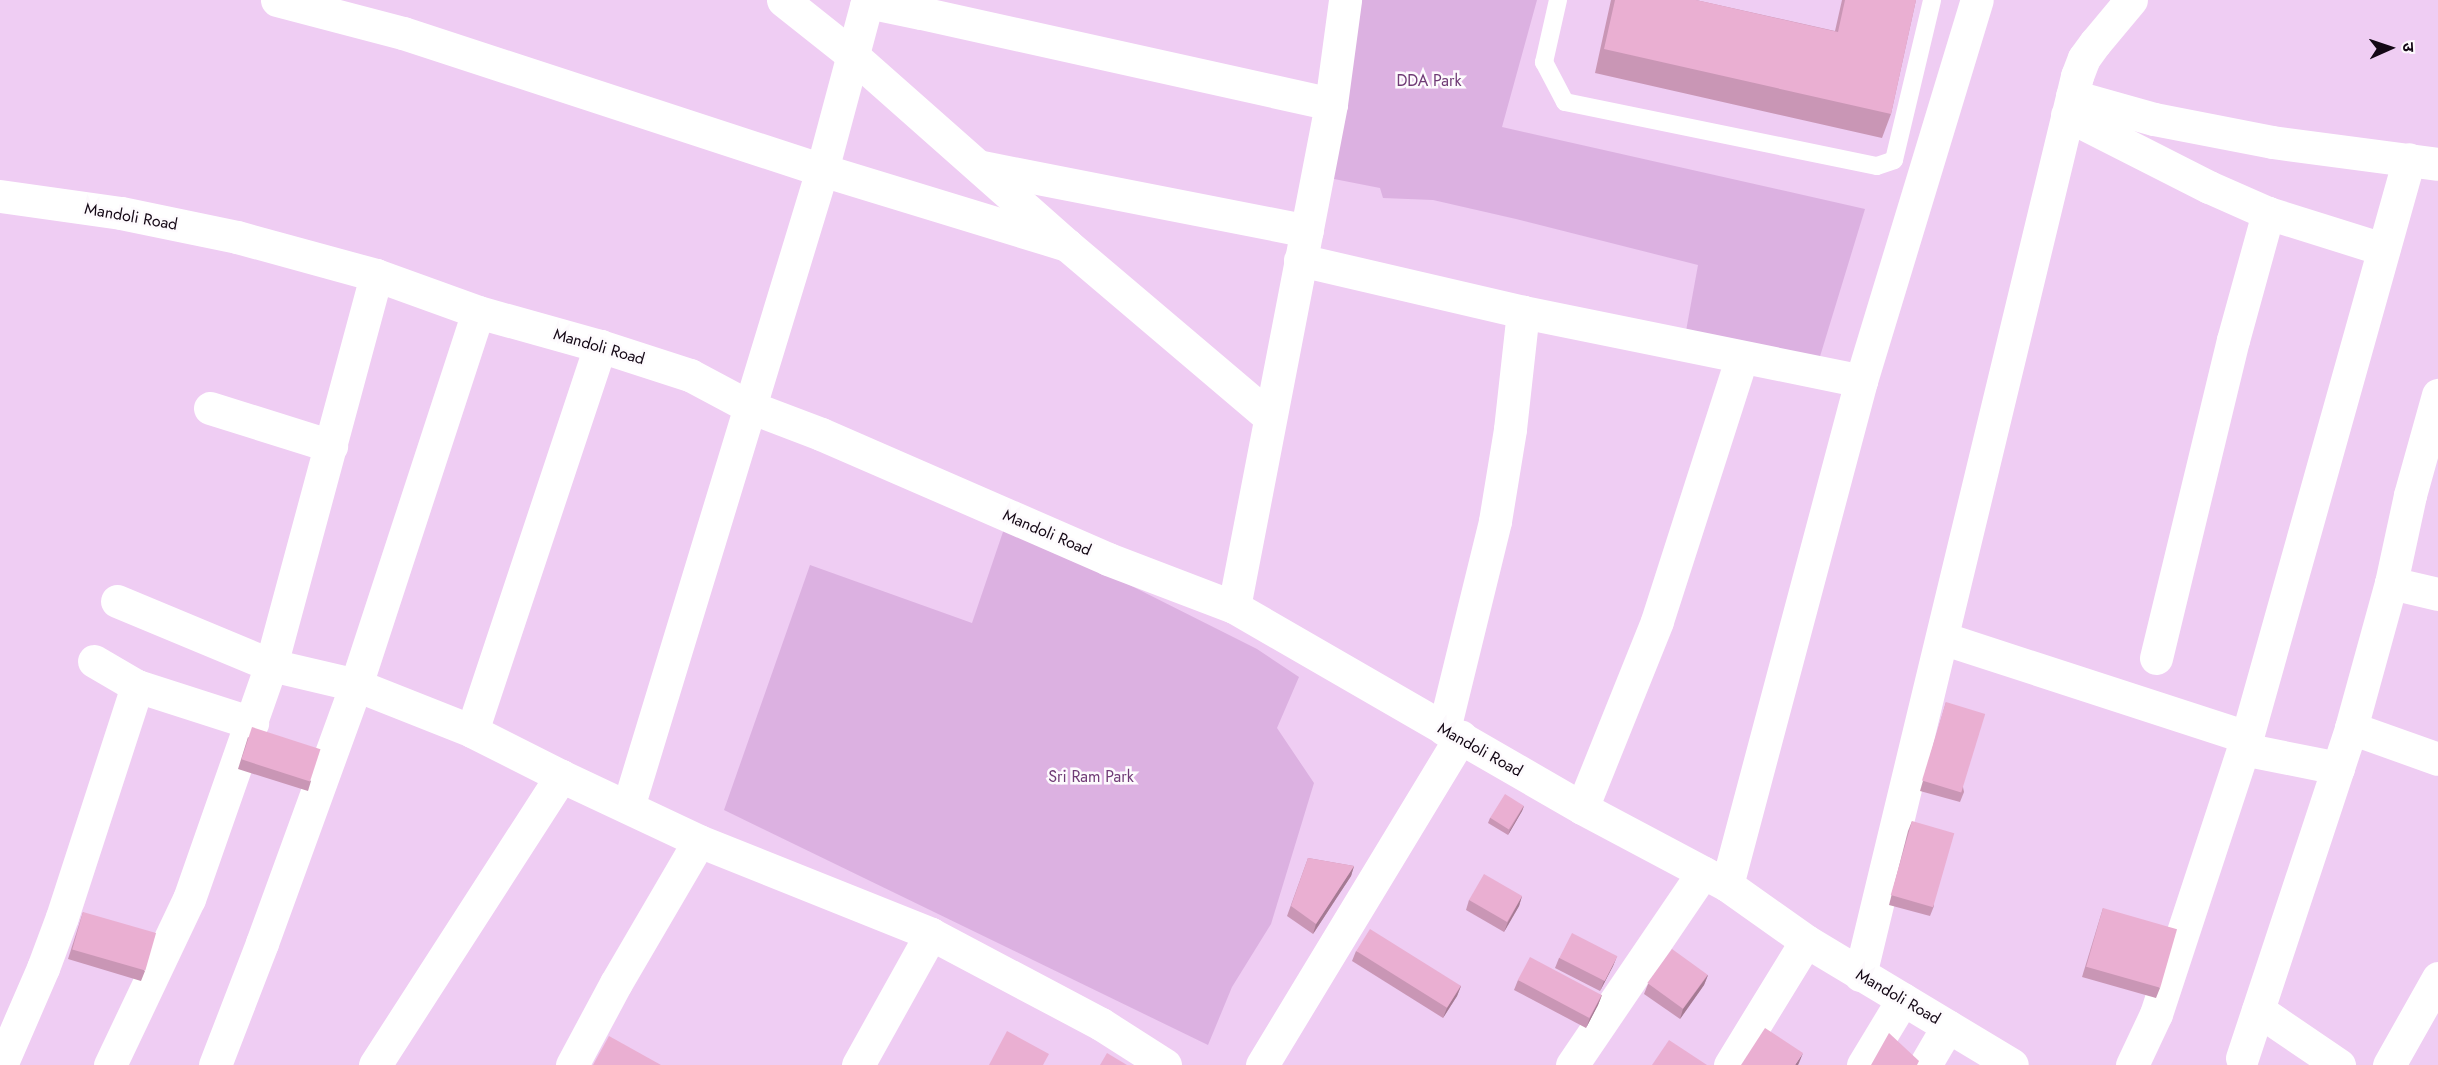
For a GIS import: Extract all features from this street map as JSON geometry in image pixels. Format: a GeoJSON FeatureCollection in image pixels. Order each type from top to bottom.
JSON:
{"type":"FeatureCollection","features":[{"type":"Feature","properties":{"kind":"street"},"geometry":{"type":"LineString","coordinates":[[277,0],[414,37],[822,170],[1066,245]]}},
{"type":"Feature","properties":{"kind":"street"},"geometry":{"type":"LineString","coordinates":[[783,0],[850,54],[1066,245],[1270,417]]}},
{"type":"Feature","properties":{"kind":"street"},"geometry":{"type":"LineString","coordinates":[[1234,607],[1331,104],[1345,0]]}},
{"type":"Feature","properties":{"kind":"street"},"geometry":{"type":"LineString","coordinates":[[1572,1065],[1715,879],[1861,381],[1977,0]]}},
{"type":"Feature","properties":{"kind":"street"},"geometry":{"type":"LineString","coordinates":[[1860,975],[2070,105],[2084,58],[2131,0]]}},
{"type":"Feature","properties":{"kind":"street"},"geometry":{"type":"LineString","coordinates":[[628,807],[822,170],[863,9],[869,3],[1331,104]]}},
{"type":"Feature","properties":{"kind":"street"},"geometry":{"type":"LineString","coordinates":[[2070,105],[2336,152],[2423,161],[2384,249],[2245,743],[2156,1014],[2132,1065]]}},
{"type":"Feature","properties":{"kind":"street"},"geometry":{"type":"LineString","coordinates":[[2070,105],[2209,187],[2268,213],[2384,249]]}},
{"type":"Feature","properties":{"kind":"street"},"geometry":{"type":"LineString","coordinates":[[980,167],[1303,246],[1523,312],[1861,381]]}},
{"type":"Feature","properties":{"kind":"street","name":"Mandoli Road"},"geometry":{"type":"LineString","coordinates":[[0,196],[121,213],[237,237],[376,275],[478,312],[600,346],[690,375],[750,407],[821,434],[1108,559],[1234,607],[1582,808],[1715,879],[1860,975],[2012,1065]]}},
{"type":"Feature","properties":{"kind":"street"},"geometry":{"type":"LineString","coordinates":[[2156,658],[2233,340],[2268,213]]}},
{"type":"Feature","properties":{"kind":"street"},"geometry":{"type":"LineString","coordinates":[[110,1065],[189,899],[272,665],[376,275]]}},
{"type":"Feature","properties":{"kind":"street"},"geometry":{"type":"LineString","coordinates":[[214,1065],[262,943],[356,684],[478,312]]}},
{"type":"Feature","properties":{"kind":"street"},"geometry":{"type":"LineString","coordinates":[[1262,1065],[1453,733],[1495,521],[1510,429],[1523,312]]}},
{"type":"Feature","properties":{"kind":"street"},"geometry":{"type":"LineString","coordinates":[[472,731],[600,346]]}},
{"type":"Feature","properties":{"kind":"street"},"geometry":{"type":"LineString","coordinates":[[1582,808],[1657,621],[1742,357]]}},
{"type":"Feature","properties":{"kind":"street"},"geometry":{"type":"LineString","coordinates":[[2242,1058],[2351,728],[2391,583],[2410,495],[2438,395]]}},
{"type":"Feature","properties":{"kind":"street"},"geometry":{"type":"LineString","coordinates":[[210,408],[331,446]]}},
{"type":"Feature","properties":{"kind":"street"},"geometry":{"type":"LineString","coordinates":[[2391,583],[2438,594]]}},
{"type":"Feature","properties":{"kind":"street"},"geometry":{"type":"LineString","coordinates":[[117,601],[272,665],[356,684],[472,731],[699,841],[931,934],[1101,1024],[1165,1065]]}},
{"type":"Feature","properties":{"kind":"street"},"geometry":{"type":"LineString","coordinates":[[1941,638],[2245,743],[2338,768]]}},
{"type":"Feature","properties":{"kind":"street"},"geometry":{"type":"LineString","coordinates":[[94,661],[137,686],[252,723]]}},
{"type":"Feature","properties":{"kind":"street"},"geometry":{"type":"LineString","coordinates":[[1,1065],[43,968],[62,916],[137,686]]}},
{"type":"Feature","properties":{"kind":"street"},"geometry":{"type":"LineString","coordinates":[[2351,728],[2438,759]]}},
{"type":"Feature","properties":{"kind":"street"},"geometry":{"type":"LineString","coordinates":[[375,1065],[561,776]]}},
{"type":"Feature","properties":{"kind":"street"},"geometry":{"type":"LineString","coordinates":[[572,1065],[616,983],[699,841]]}},
{"type":"Feature","properties":{"kind":"street"},"geometry":{"type":"LineString","coordinates":[[858,1065],[931,934]]}},
{"type":"Feature","properties":{"kind":"street"},"geometry":{"type":"LineString","coordinates":[[1730,1065],[1806,941]]}},
{"type":"Feature","properties":{"kind":"street"},"geometry":{"type":"LineString","coordinates":[[2389,1065],[2438,978]]}},
{"type":"Feature","properties":{"kind":"street"},"geometry":{"type":"LineString","coordinates":[[1863,1065],[1903,999]]}},
{"type":"Feature","properties":{"kind":"street"},"geometry":{"type":"LineString","coordinates":[[2258,1010],[2339,1065]]}},
{"type":"Feature","properties":{"kind":"street"},"geometry":{"type":"LineString","coordinates":[[1925,1065],[1948,1026]]}},
{"type":"Feature","properties":{"kind":"lane"},"geometry":{"type":"LineString","coordinates":[[1558,0],[1544,62],[1565,102],[1877,166],[1894,160],[1932,0]]}},
{"type":"Feature","properties":{"kind":"green space","name":"DDA Park"},"geometry":{"type":"Polygon","coordinates":[[[1362,0],[1537,0],[1502,127],[1865,209],[1818,363],[1686,331],[1698,265],[1433,200],[1383,198],[1380,188],[1329,178],[1362,0]]]}},
{"type":"Feature","properties":{"kind":"green space","name":"Sri Ram Park"},"geometry":{"type":"Polygon","coordinates":[[[1006,523],[1257,649],[1299,677],[1277,728],[1314,783],[1271,924],[1232,987],[1208,1045],[724,810],[810,565],[972,623],[1006,523]]]}},
{"type":"Feature","properties":{"kind":"building"},"geometry":{"type":"Polygon","coordinates":[[[1615,0],[1696,0],[1838,32],[1845,0],[1916,0],[1891,114],[1604,49],[1615,0]]]}},
{"type":"Feature","properties":{"kind":"building"},"geometry":{"type":"Polygon","coordinates":[[[1946,702],[1985,714],[1961,792],[1922,780],[1946,702]]]}},
{"type":"Feature","properties":{"kind":"building"},"geometry":{"type":"Polygon","coordinates":[[[252,727],[320,749],[310,782],[241,759],[252,727]]]}},
{"type":"Feature","properties":{"kind":"building"},"geometry":{"type":"Polygon","coordinates":[[[1505,794],[1524,806],[1509,829],[1490,818],[1505,794]]]}},
{"type":"Feature","properties":{"kind":"building"},"geometry":{"type":"Polygon","coordinates":[[[1912,821],[1954,833],[1933,907],[1891,895],[1912,821]]]}},
{"type":"Feature","properties":{"kind":"building"},"geometry":{"type":"Polygon","coordinates":[[[1308,858],[1354,866],[1316,924],[1291,906],[1308,858]]]}},
{"type":"Feature","properties":{"kind":"building"},"geometry":{"type":"Polygon","coordinates":[[[1484,874],[1522,896],[1507,922],[1469,900],[1484,874]]]}},
{"type":"Feature","properties":{"kind":"building"},"geometry":{"type":"Polygon","coordinates":[[[2103,908],[2177,929],[2160,988],[2086,967],[2103,908]]]}},
{"type":"Feature","properties":{"kind":"building"},"geometry":{"type":"Polygon","coordinates":[[[83,912],[156,933],[145,970],[72,949],[83,912]]]}},
{"type":"Feature","properties":{"kind":"building"},"geometry":{"type":"Polygon","coordinates":[[[1370,929],[1461,986],[1447,1008],[1356,951],[1370,929]]]}},
{"type":"Feature","properties":{"kind":"building"},"geometry":{"type":"Polygon","coordinates":[[[1572,933],[1617,956],[1605,981],[1559,958],[1572,933]]]}},
{"type":"Feature","properties":{"kind":"building"},"geometry":{"type":"Polygon","coordinates":[[[1672,949],[1708,975],[1683,1009],[1647,983],[1672,949]]]}},
{"type":"Feature","properties":{"kind":"building"},"geometry":{"type":"Polygon","coordinates":[[[1530,957],[1602,995],[1589,1018],[1518,980],[1530,957]]]}},
{"type":"Feature","properties":{"kind":"building"},"geometry":{"type":"Polygon","coordinates":[[[1765,1028],[1803,1053],[1795,1065],[1741,1065],[1765,1028]]]}},
{"type":"Feature","properties":{"kind":"building"},"geometry":{"type":"Polygon","coordinates":[[[1007,1031],[1049,1054],[1043,1065],[989,1065],[1007,1031]]]}},
{"type":"Feature","properties":{"kind":"building"},"geometry":{"type":"Polygon","coordinates":[[[1889,1033],[1919,1061],[1917,1065],[1871,1065],[1889,1033]]]}},
{"type":"Feature","properties":{"kind":"building"},"geometry":{"type":"Polygon","coordinates":[[[609,1036],[661,1065],[593,1065],[609,1036]]]}},
{"type":"Feature","properties":{"kind":"building"},"geometry":{"type":"Polygon","coordinates":[[[1669,1040],[1707,1065],[1652,1065],[1669,1040]]]}},
{"type":"Feature","properties":{"kind":"building"},"geometry":{"type":"Polygon","coordinates":[[[1107,1053],[1127,1065],[1100,1065],[1107,1053]]]}}]}
